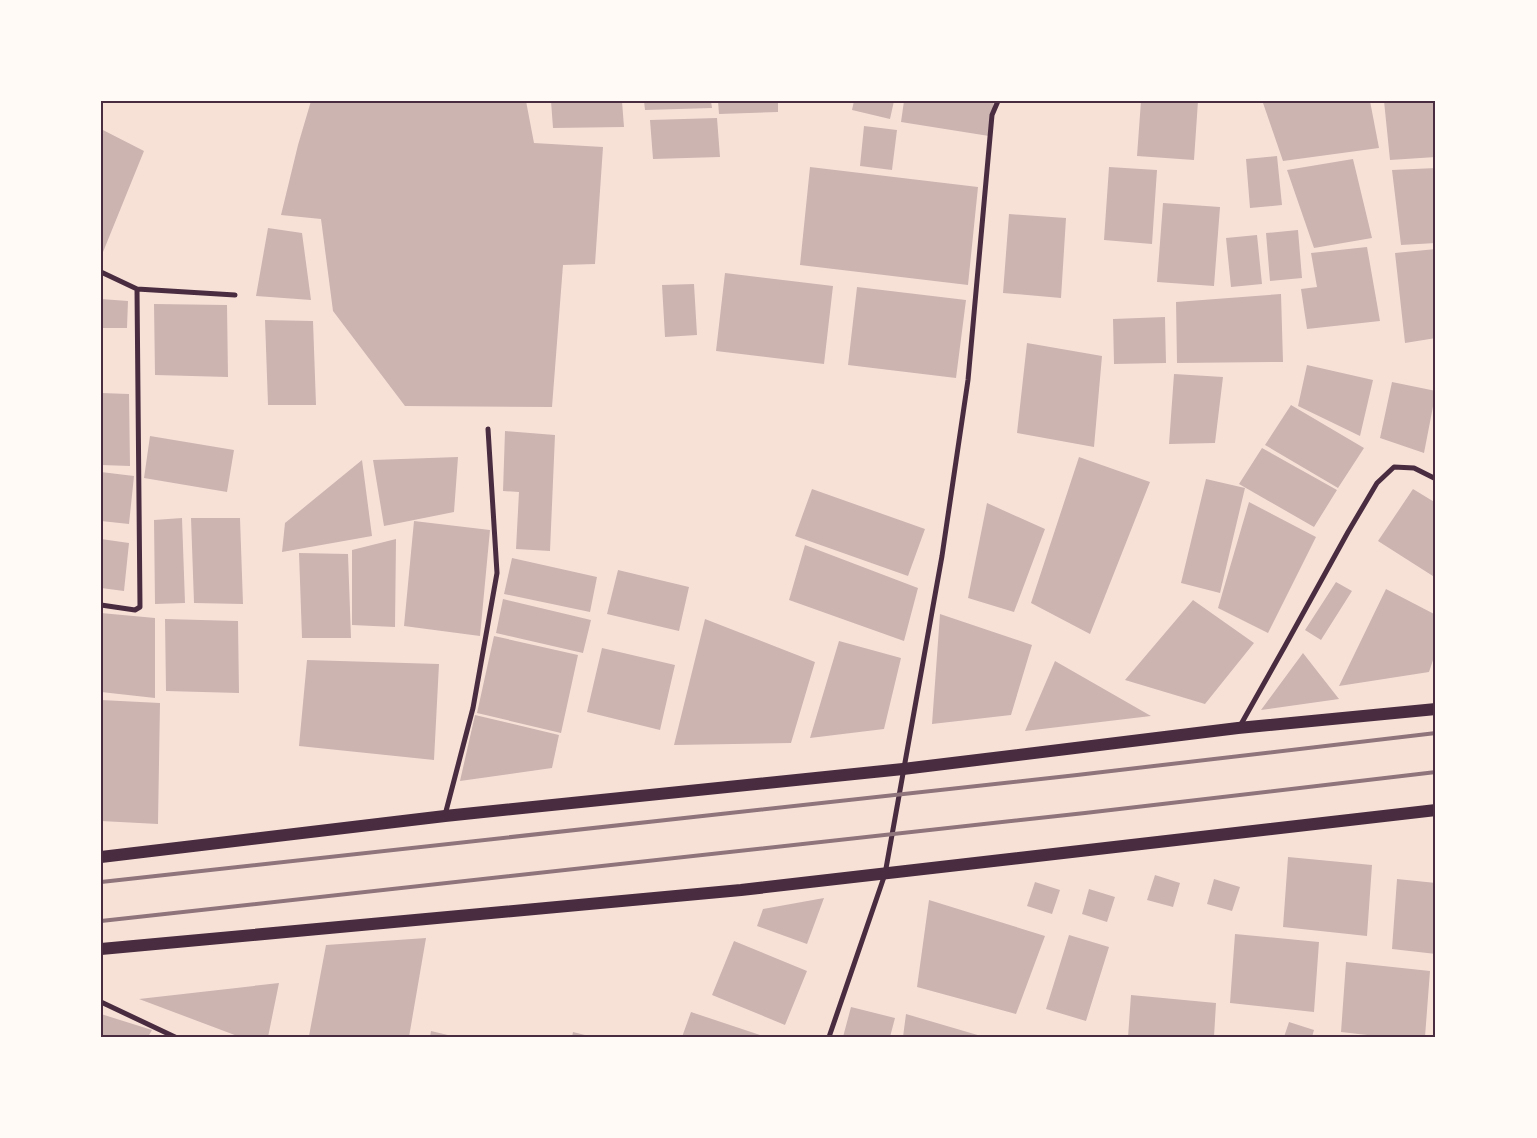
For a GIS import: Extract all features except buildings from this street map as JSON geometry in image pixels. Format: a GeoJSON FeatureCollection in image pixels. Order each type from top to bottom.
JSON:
{"type":"FeatureCollection","features":[{"type":"Feature","properties":{"kind":"main road"},"geometry":{"type":"LineString","coordinates":[[101,857],[445,816],[903,769],[1238,728],[1436,709]]}},
{"type":"Feature","properties":{"kind":"main road"},"geometry":{"type":"LineString","coordinates":[[101,950],[731,891],[1436,810]]}},
{"type":"Feature","properties":{"kind":"street"},"geometry":{"type":"LineString","coordinates":[[829,1037],[885,874],[942,556],[968,380],[992,115],[998,101]]}},
{"type":"Feature","properties":{"kind":"street"},"geometry":{"type":"LineString","coordinates":[[101,272],[136,289],[235,296]]}},
{"type":"Feature","properties":{"kind":"street"},"geometry":{"type":"LineString","coordinates":[[101,605],[135,610],[140,607],[136,289]]}},
{"type":"Feature","properties":{"kind":"street"},"geometry":{"type":"LineString","coordinates":[[445,816],[473,708],[497,573],[488,429]]}},
{"type":"Feature","properties":{"kind":"street"},"geometry":{"type":"LineString","coordinates":[[1238,728],[1377,483],[1394,467],[1414,468],[1436,479]]}},
{"type":"Feature","properties":{"kind":"street"},"geometry":{"type":"LineString","coordinates":[[101,1002],[175,1037]]}},
{"type":"Feature","properties":{"kind":"railway"},"geometry":{"type":"LineString","coordinates":[[101,882],[1077,775],[1436,733]]}},
{"type":"Feature","properties":{"kind":"railway"},"geometry":{"type":"LineString","coordinates":[[101,921],[1085,813],[1436,772]]}}]}
